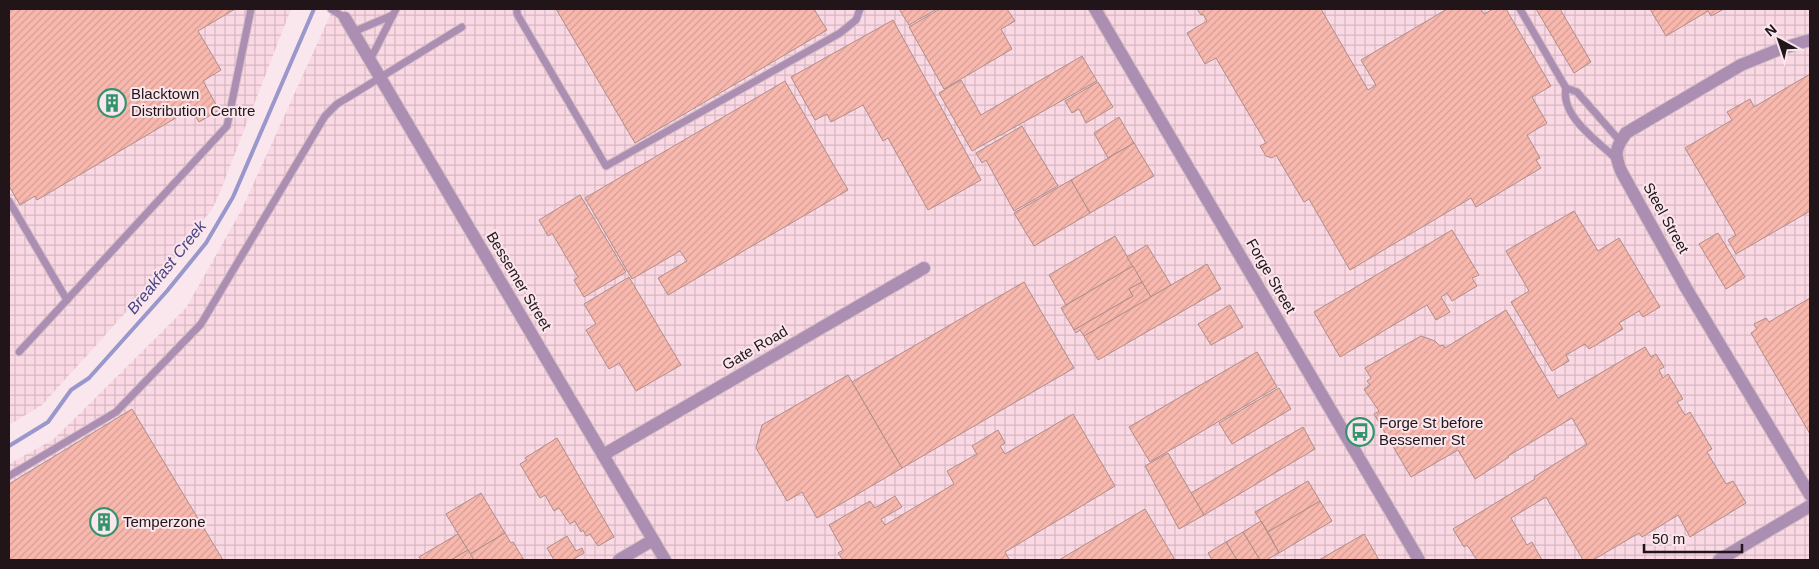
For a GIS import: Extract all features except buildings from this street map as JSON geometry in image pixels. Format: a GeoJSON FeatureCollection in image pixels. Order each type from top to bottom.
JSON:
{"type":"FeatureCollection","features":[{"type":"Feature","properties":{"kind":"street","name":"Forge Street"},"geometry":{"type":"LineString","coordinates":[[1095,9],[1419,560]]}},
{"type":"Feature","properties":{"kind":"street","name":"Bessemer Street"},"geometry":{"type":"LineString","coordinates":[[345,18],[665,560]]}},
{"type":"Feature","properties":{"kind":"street"},"geometry":{"type":"LineString","coordinates":[[1617,159],[1616,148],[1626,133],[1741,65],[1766,54],[1810,40]]}},
{"type":"Feature","properties":{"kind":"street","name":"Steel Street"},"geometry":{"type":"LineString","coordinates":[[1617,159],[1621,171],[1686,288],[1810,495]]}},
{"type":"Feature","properties":{"kind":"street","name":"Gate Road"},"geometry":{"type":"LineString","coordinates":[[604,455],[924,268]]}},
{"type":"Feature","properties":{"kind":"street"},"geometry":{"type":"LineString","coordinates":[[1719,560],[1810,506]]}},
{"type":"Feature","properties":{"kind":"street"},"geometry":{"type":"LineString","coordinates":[[618,560],[653,540]]}},
{"type":"Feature","properties":{"kind":"lane"},"geometry":{"type":"LineString","coordinates":[[19,352],[227,126],[251,9]]}},
{"type":"Feature","properties":{"kind":"lane"},"geometry":{"type":"LineString","coordinates":[[332,9],[345,18]]}},
{"type":"Feature","properties":{"kind":"lane"},"geometry":{"type":"LineString","coordinates":[[517,9],[517,14],[606,166],[840,33],[856,20],[860,9]]}},
{"type":"Feature","properties":{"kind":"lane"},"geometry":{"type":"LineString","coordinates":[[1520,9],[1566,88],[1577,92],[1620,141]]}},
{"type":"Feature","properties":{"kind":"lane"},"geometry":{"type":"LineString","coordinates":[[353,32],[394,12]]}},
{"type":"Feature","properties":{"kind":"lane"},"geometry":{"type":"LineString","coordinates":[[370,60],[394,12]]}},
{"type":"Feature","properties":{"kind":"lane"},"geometry":{"type":"LineString","coordinates":[[9,476],[116,412],[201,324],[325,116],[337,104],[462,27]]}},
{"type":"Feature","properties":{"kind":"lane"},"geometry":{"type":"LineString","coordinates":[[1566,88],[1564,97],[1573,118],[1617,159]]}},
{"type":"Feature","properties":{"kind":"lane"},"geometry":{"type":"LineString","coordinates":[[9,201],[67,300]]}},
{"type":"Feature","properties":{"kind":"shaded area"},"geometry":{"type":"Polygon","coordinates":[[[9,9],[291,9],[212,209],[173,260],[42,405],[9,425],[9,9]]]}},
{"type":"Feature","properties":{"kind":"shaded area"},"geometry":{"type":"Polygon","coordinates":[[[333,9],[1810,9],[1810,560],[9,560],[9,464],[54,439],[186,308],[241,211],[333,9]]]}},
{"type":"Feature","properties":{"kind":"waterway","name":"Breakfast Creek"},"geometry":{"type":"LineString","coordinates":[[9,446],[48,422],[71,390],[89,378],[167,291],[206,243],[233,197],[314,9]]}},
{"type":"Feature","properties":{"kind":"place","name":"Blacktown Distribution Centre"},"geometry":{"type":"Point","coordinates":[112,103]}},
{"type":"Feature","properties":{"kind":"place","name":"Forge St before Bessemer St"},"geometry":{"type":"Point","coordinates":[1360,432]}},
{"type":"Feature","properties":{"kind":"place","name":"Temperzone"},"geometry":{"type":"Point","coordinates":[104,522]}}]}
